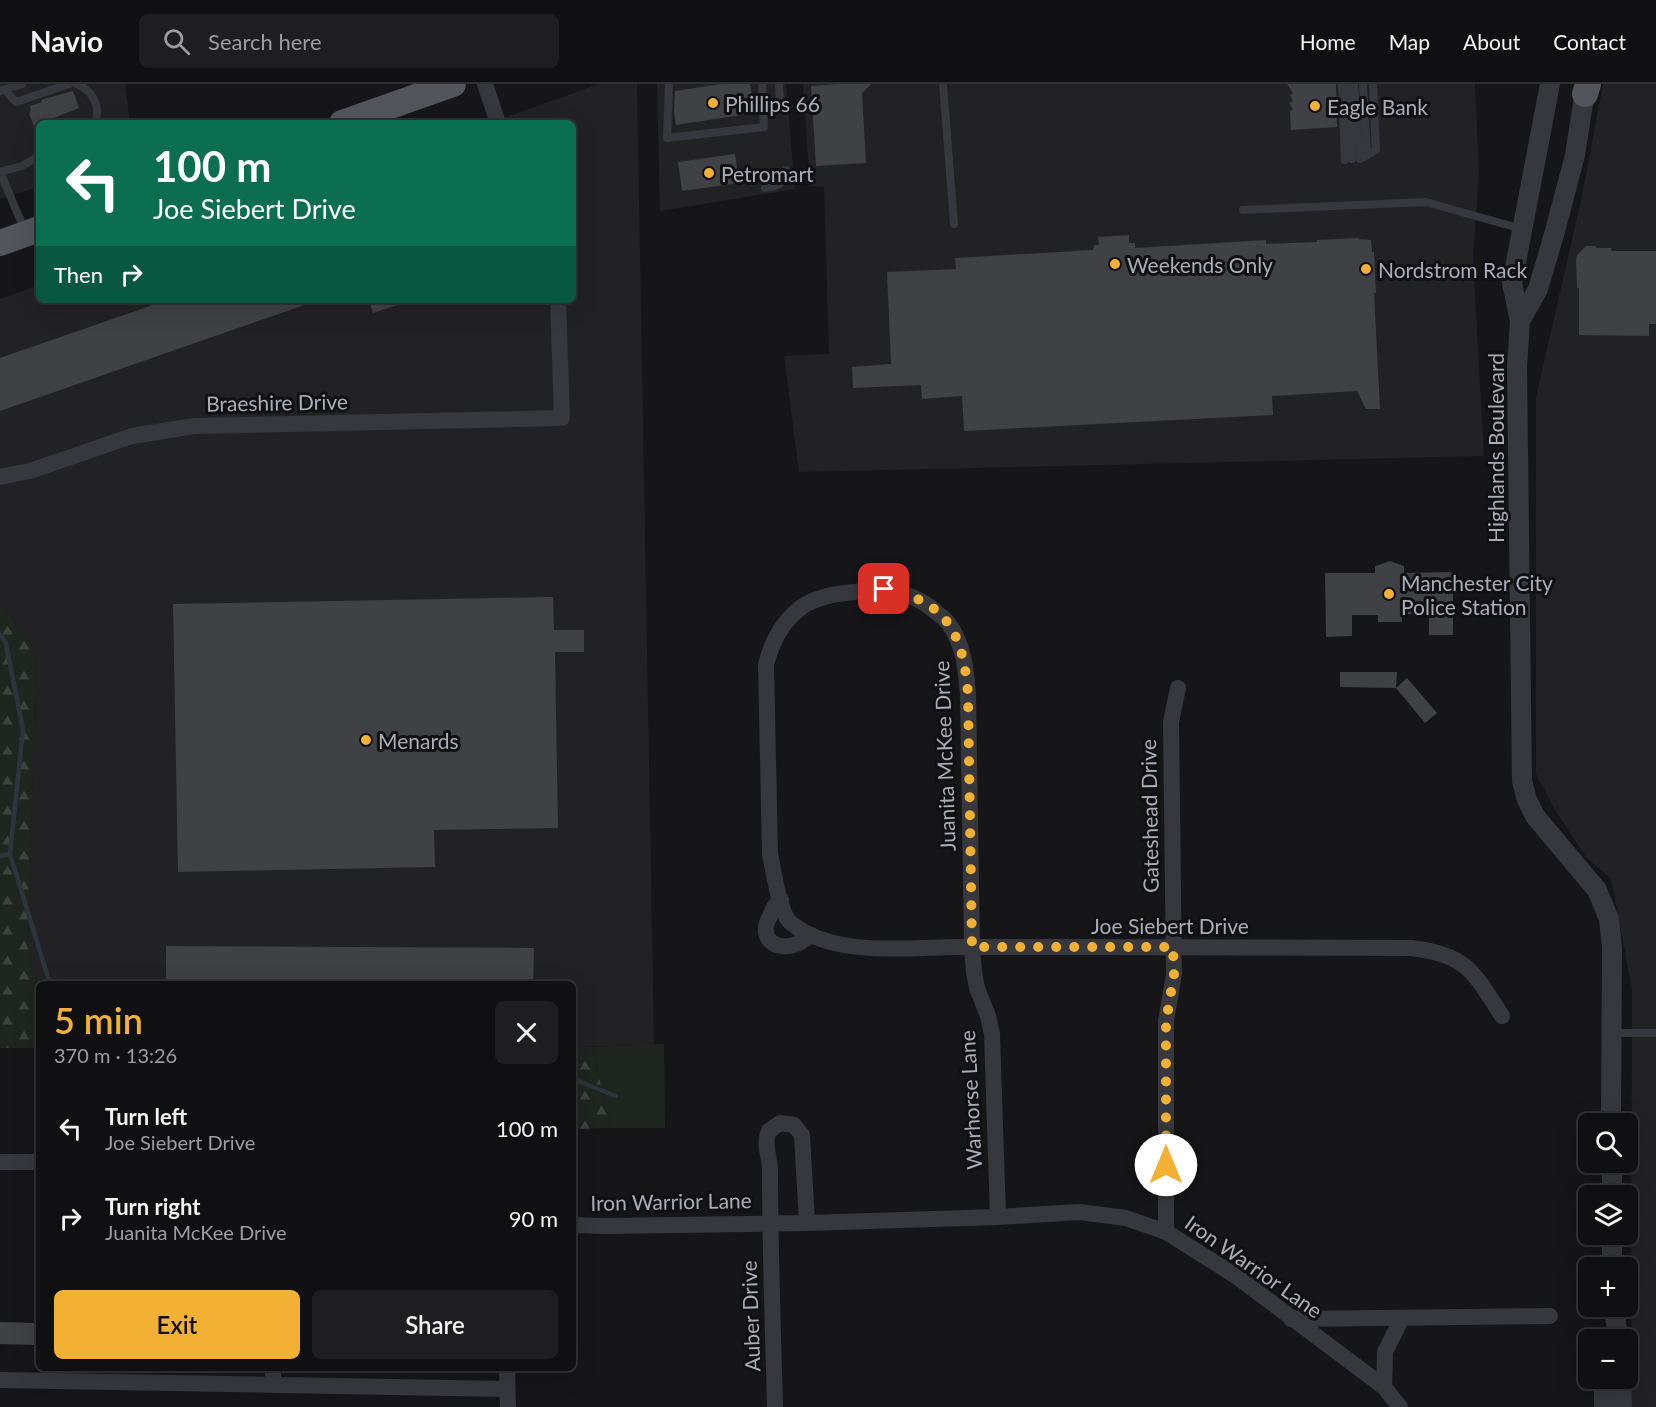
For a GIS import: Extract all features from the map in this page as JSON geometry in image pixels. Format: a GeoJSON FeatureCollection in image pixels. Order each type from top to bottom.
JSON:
{"type":"FeatureCollection","features":[{"type":"Feature","properties":{"kind":"main road"},"geometry":{"type":"LineString","coordinates":[[351,120],[453,84]]}},
{"type":"Feature","properties":{"kind":"main road"},"geometry":{"type":"LineString","coordinates":[[0,243],[33,231]]}},
{"type":"Feature","properties":{"kind":"street"},"geometry":{"type":"LineString","coordinates":[[484,84],[497,120]]}},
{"type":"Feature","properties":{"kind":"street","name":"Highlands Boulevard"},"geometry":{"type":"LineString","coordinates":[[1550,84],[1512,283],[1520,321],[1517,367],[1522,781],[1527,800],[1535,816],[1597,890],[1609,919],[1612,948],[1611,1113]]}},
{"type":"Feature","properties":{"kind":"street","name":"Highlands Boulevard"},"geometry":{"type":"LineString","coordinates":[[1520,321],[1538,289],[1555,231],[1575,155],[1586,87]]}},
{"type":"Feature","properties":{"kind":"street","name":"Braeshire Drive"},"geometry":{"type":"LineString","coordinates":[[0,477],[30,471],[132,436],[194,426],[562,418],[558,303]]}},
{"type":"Feature","properties":{"kind":"street","name":"Juanita McKee Drive"},"geometry":{"type":"LineString","coordinates":[[789,921],[776,885],[770,854],[766,665],[770,647],[779,632],[799,609],[828,595],[884,589],[903,593],[926,603],[948,622],[959,642],[966,664],[972,947]]}},
{"type":"Feature","properties":{"kind":"street","name":"Gateshead Drive"},"geometry":{"type":"LineString","coordinates":[[1167,1232],[1166,1022],[1174,974],[1171,722],[1178,688]]}},
{"type":"Feature","properties":{"kind":"street"},"geometry":{"type":"LineString","coordinates":[[781,900],[776,904],[767,921],[765,931],[770,941],[778,946],[788,946],[800,943],[811,935]]}},
{"type":"Feature","properties":{"kind":"street","name":"Joe Siebert Drive"},"geometry":{"type":"LineString","coordinates":[[789,921],[822,940],[846,945],[916,948],[1411,948],[1436,951],[1449,956],[1476,976],[1502,1016]]}},
{"type":"Feature","properties":{"kind":"street","name":"Warhorse Lane"},"geometry":{"type":"LineString","coordinates":[[972,947],[975,980],[988,1016],[993,1044],[998,1217]]}},
{"type":"Feature","properties":{"kind":"street","name":"Iron Warrior Lane"},"geometry":{"type":"LineString","coordinates":[[770,1223],[770,1165],[766,1137],[769,1131],[780,1123],[794,1125],[802,1135],[807,1223]]}},
{"type":"Feature","properties":{"kind":"street"},"geometry":{"type":"LineString","coordinates":[[0,1162],[36,1162]]}},
{"type":"Feature","properties":{"kind":"street","name":"Iron Warrior Lane"},"geometry":{"type":"LineString","coordinates":[[576,1225],[807,1223],[1079,1212],[1126,1218],[1167,1232],[1236,1276],[1384,1387],[1400,1407]]}},
{"type":"Feature","properties":{"kind":"street","name":"Auber Drive"},"geometry":{"type":"LineString","coordinates":[[770,1223],[775,1407]]}},
{"type":"Feature","properties":{"kind":"street"},"geometry":{"type":"LineString","coordinates":[[1291,1319],[1550,1316]]}},
{"type":"Feature","properties":{"kind":"street"},"geometry":{"type":"LineString","coordinates":[[1384,1387],[1385,1352],[1402,1318]]}},
{"type":"Feature","properties":{"kind":"street"},"geometry":{"type":"LineString","coordinates":[[507,1371],[508,1407]]}},
{"type":"Feature","properties":{"kind":"street"},"geometry":{"type":"LineString","coordinates":[[0,1380],[273,1376],[507,1389]]}},
{"type":"Feature","properties":{"kind":"street"},"geometry":{"type":"LineString","coordinates":[[1604,1389],[1604,1407]]}},
{"type":"Feature","properties":{"kind":"street"},"geometry":{"type":"LineString","coordinates":[[1621,1389],[1622,1407]]}},
{"type":"Feature","properties":{"kind":"lane"},"geometry":{"type":"LineString","coordinates":[[22,84],[3,90],[16,102],[69,84]]}},
{"type":"Feature","properties":{"kind":"lane"},"geometry":{"type":"LineString","coordinates":[[77,84],[85,88],[94,99],[98,114],[96,120]]}},
{"type":"Feature","properties":{"kind":"lane"},"geometry":{"type":"LineString","coordinates":[[669,84],[667,138],[764,127],[762,84]]}},
{"type":"Feature","properties":{"kind":"lane"},"geometry":{"type":"LineString","coordinates":[[779,84],[780,101]]}},
{"type":"Feature","properties":{"kind":"lane"},"geometry":{"type":"LineString","coordinates":[[943,84],[954,224]]}},
{"type":"Feature","properties":{"kind":"lane"},"geometry":{"type":"LineString","coordinates":[[1342,84],[1356,158]]}},
{"type":"Feature","properties":{"kind":"lane"},"geometry":{"type":"LineString","coordinates":[[1348,84],[1356,158]]}},
{"type":"Feature","properties":{"kind":"lane"},"geometry":{"type":"LineString","coordinates":[[1354,84],[1356,158]]}},
{"type":"Feature","properties":{"kind":"lane"},"geometry":{"type":"LineString","coordinates":[[1356,158],[1363,84]]}},
{"type":"Feature","properties":{"kind":"lane"},"geometry":{"type":"LineString","coordinates":[[1356,158],[1376,150],[1373,84]]}},
{"type":"Feature","properties":{"kind":"lane"},"geometry":{"type":"LineString","coordinates":[[33,231],[0,172],[22,166],[36,158]]}},
{"type":"Feature","properties":{"kind":"lane"},"geometry":{"type":"LineString","coordinates":[[765,188],[780,184],[785,179],[786,170]]}},
{"type":"Feature","properties":{"kind":"lane"},"geometry":{"type":"LineString","coordinates":[[1244,210],[1426,202],[1523,229]]}},
{"type":"Feature","properties":{"kind":"lane"},"geometry":{"type":"LineString","coordinates":[[1612,1033],[1656,1034]]}},
{"type":"Feature","properties":{"kind":"shaded area"},"geometry":{"type":"Polygon","coordinates":[[[0,84],[125,84],[130,120],[36,120],[36,188],[0,199],[0,84]]]}},
{"type":"Feature","properties":{"kind":"shaded area"},"geometry":{"type":"Polygon","coordinates":[[[599,84],[637,84],[654,1045],[576,1047],[576,981],[36,981],[28,951],[36,652],[0,601],[0,299],[36,286],[36,303],[576,303],[576,120],[498,120],[599,84]]]}},
{"type":"Feature","properties":{"kind":"shaded area"},"geometry":{"type":"Polygon","coordinates":[[[657,84],[786,84],[795,189],[660,211],[657,84]]]}},
{"type":"Feature","properties":{"kind":"shaded area"},"geometry":{"type":"Polygon","coordinates":[[[803,84],[1475,84],[1479,171],[1473,258],[1484,456],[799,472],[784,356],[829,354],[824,187],[810,186],[803,84]]]}},
{"type":"Feature","properties":{"kind":"shaded area"},"geometry":{"type":"Polygon","coordinates":[[[1603,84],[1656,84],[1656,1407],[1631,1407],[1631,1389],[1638,1389],[1638,1329],[1631,1329],[1631,1317],[1638,1317],[1638,1257],[1631,1257],[1631,1245],[1638,1245],[1638,1185],[1632,1185],[1632,1173],[1638,1173],[1638,1113],[1632,1113],[1632,989],[1611,879],[1586,857],[1555,810],[1536,774],[1536,397],[1582,196],[1603,84]]]}},
{"type":"Feature","properties":{"kind":"green space"},"geometry":{"type":"Polygon","coordinates":[[[0,601],[36,652],[28,951],[36,981],[36,1048],[0,1048],[0,601]]]}},
{"type":"Feature","properties":{"kind":"green space"},"geometry":{"type":"Polygon","coordinates":[[[664,1044],[665,1128],[611,1128],[592,1047],[664,1044]]]}},
{"type":"Feature","properties":{"kind":"green space"},"geometry":{"type":"Polygon","coordinates":[[[576,1047],[592,1047],[611,1128],[576,1129],[576,1047]]]}},
{"type":"Feature","properties":{"kind":"building","name":"Phillips 66"},"geometry":{"type":"Polygon","coordinates":[[[722,84],[750,84],[755,113],[676,125],[675,91],[722,84]]]}},
{"type":"Feature","properties":{"kind":"building"},"geometry":{"type":"Polygon","coordinates":[[[871,84],[862,93],[866,163],[816,166],[811,86],[871,84]]]}},
{"type":"Feature","properties":{"kind":"building","name":"Eagle Bank"},"geometry":{"type":"Polygon","coordinates":[[[1287,84],[1336,84],[1337,127],[1291,130],[1290,111],[1293,109],[1289,103],[1293,101],[1290,95],[1293,93],[1287,84]]]}},
{"type":"Feature","properties":{"kind":"building"},"geometry":{"type":"Polygon","coordinates":[[[73,91],[79,108],[49,120],[36,120],[34,126],[29,114],[30,106],[42,102],[41,100],[73,91]]]}},
{"type":"Feature","properties":{"kind":"building","name":"Petromart"},"geometry":{"type":"Polygon","coordinates":[[[735,154],[739,183],[682,191],[678,162],[735,154]]]}},
{"type":"Feature","properties":{"kind":"building"},"geometry":{"type":"Polygon","coordinates":[[[1129,235],[1129,243],[1135,243],[1135,248],[1266,240],[1266,244],[1359,238],[1371,240],[1372,252],[1374,252],[1380,409],[1366,409],[1357,391],[1272,396],[1273,415],[964,431],[962,396],[922,399],[921,385],[853,388],[852,367],[891,364],[887,272],[956,269],[955,258],[1093,250],[1094,245],[1099,245],[1098,237],[1129,235]]]}},
{"type":"Feature","properties":{"kind":"building"},"geometry":{"type":"Polygon","coordinates":[[[1586,246],[1611,248],[1611,251],[1656,251],[1656,324],[1649,324],[1649,336],[1579,335],[1579,288],[1577,288],[1576,259],[1586,246]]]}},
{"type":"Feature","properties":{"kind":"building"},"geometry":{"type":"Polygon","coordinates":[[[158,303],[310,303],[0,411],[0,358],[158,303]]]}},
{"type":"Feature","properties":{"kind":"building"},"geometry":{"type":"Polygon","coordinates":[[[370,303],[404,303],[373,313],[370,303]]]}},
{"type":"Feature","properties":{"kind":"building","name":"Manchester City Police Station"},"geometry":{"type":"Polygon","coordinates":[[[1390,561],[1404,566],[1404,573],[1453,572],[1453,635],[1429,635],[1429,614],[1402,614],[1402,622],[1378,622],[1378,615],[1352,615],[1352,636],[1326,637],[1325,573],[1375,573],[1375,566],[1390,561]]]}},
{"type":"Feature","properties":{"kind":"building","name":"Menards"},"geometry":{"type":"Polygon","coordinates":[[[553,597],[554,630],[584,630],[584,652],[555,652],[558,828],[434,830],[435,867],[178,872],[173,604],[553,597]]]}},
{"type":"Feature","properties":{"kind":"building"},"geometry":{"type":"Polygon","coordinates":[[[1340,672],[1397,672],[1396,688],[1340,687],[1340,672]]]}},
{"type":"Feature","properties":{"kind":"building"},"geometry":{"type":"Polygon","coordinates":[[[1407,678],[1437,713],[1425,723],[1396,688],[1407,678]]]}},
{"type":"Feature","properties":{"kind":"building"},"geometry":{"type":"Polygon","coordinates":[[[166,946],[534,948],[533,981],[166,981],[166,946]]]}},
{"type":"Feature","properties":{"kind":"building"},"geometry":{"type":"Polygon","coordinates":[[[0,1322],[35,1323],[35,1345],[0,1344],[0,1322]]]}},
{"type":"Feature","properties":{"kind":"waterway"},"geometry":{"type":"LineString","coordinates":[[0,634],[6,644],[23,730],[10,854],[49,981]]}},
{"type":"Feature","properties":{"kind":"waterway"},"geometry":{"type":"LineString","coordinates":[[0,856],[10,854]]}},
{"type":"Feature","properties":{"kind":"waterway"},"geometry":{"type":"LineString","coordinates":[[576,1080],[616,1096]]}},
{"type":"Feature","properties":{"kind":"place","name":"Phillips 66"},"geometry":{"type":"Point","coordinates":[713,103]}},
{"type":"Feature","properties":{"kind":"place","name":"Eagle Bank"},"geometry":{"type":"Point","coordinates":[1315,106]}},
{"type":"Feature","properties":{"kind":"place","name":"Petromart"},"geometry":{"type":"Point","coordinates":[709,173]}},
{"type":"Feature","properties":{"kind":"place","name":"Weekends Only"},"geometry":{"type":"Point","coordinates":[1115,264]}},
{"type":"Feature","properties":{"kind":"place","name":"Nordstrom Rack"},"geometry":{"type":"Point","coordinates":[1366,269]}},
{"type":"Feature","properties":{"kind":"place","name":"Manchester City Police Station"},"geometry":{"type":"Point","coordinates":[1389,594]}},
{"type":"Feature","properties":{"kind":"place","name":"Menards"},"geometry":{"type":"Point","coordinates":[366,740]}},
{"type":"Feature","properties":{"kind":"route"},"geometry":{"type":"LineString","coordinates":[[884,589],[903,593],[926,603],[948,622],[959,642],[966,664],[972,947],[1173,947],[1174,974],[1166,1022],[1166,1165]]}}]}
